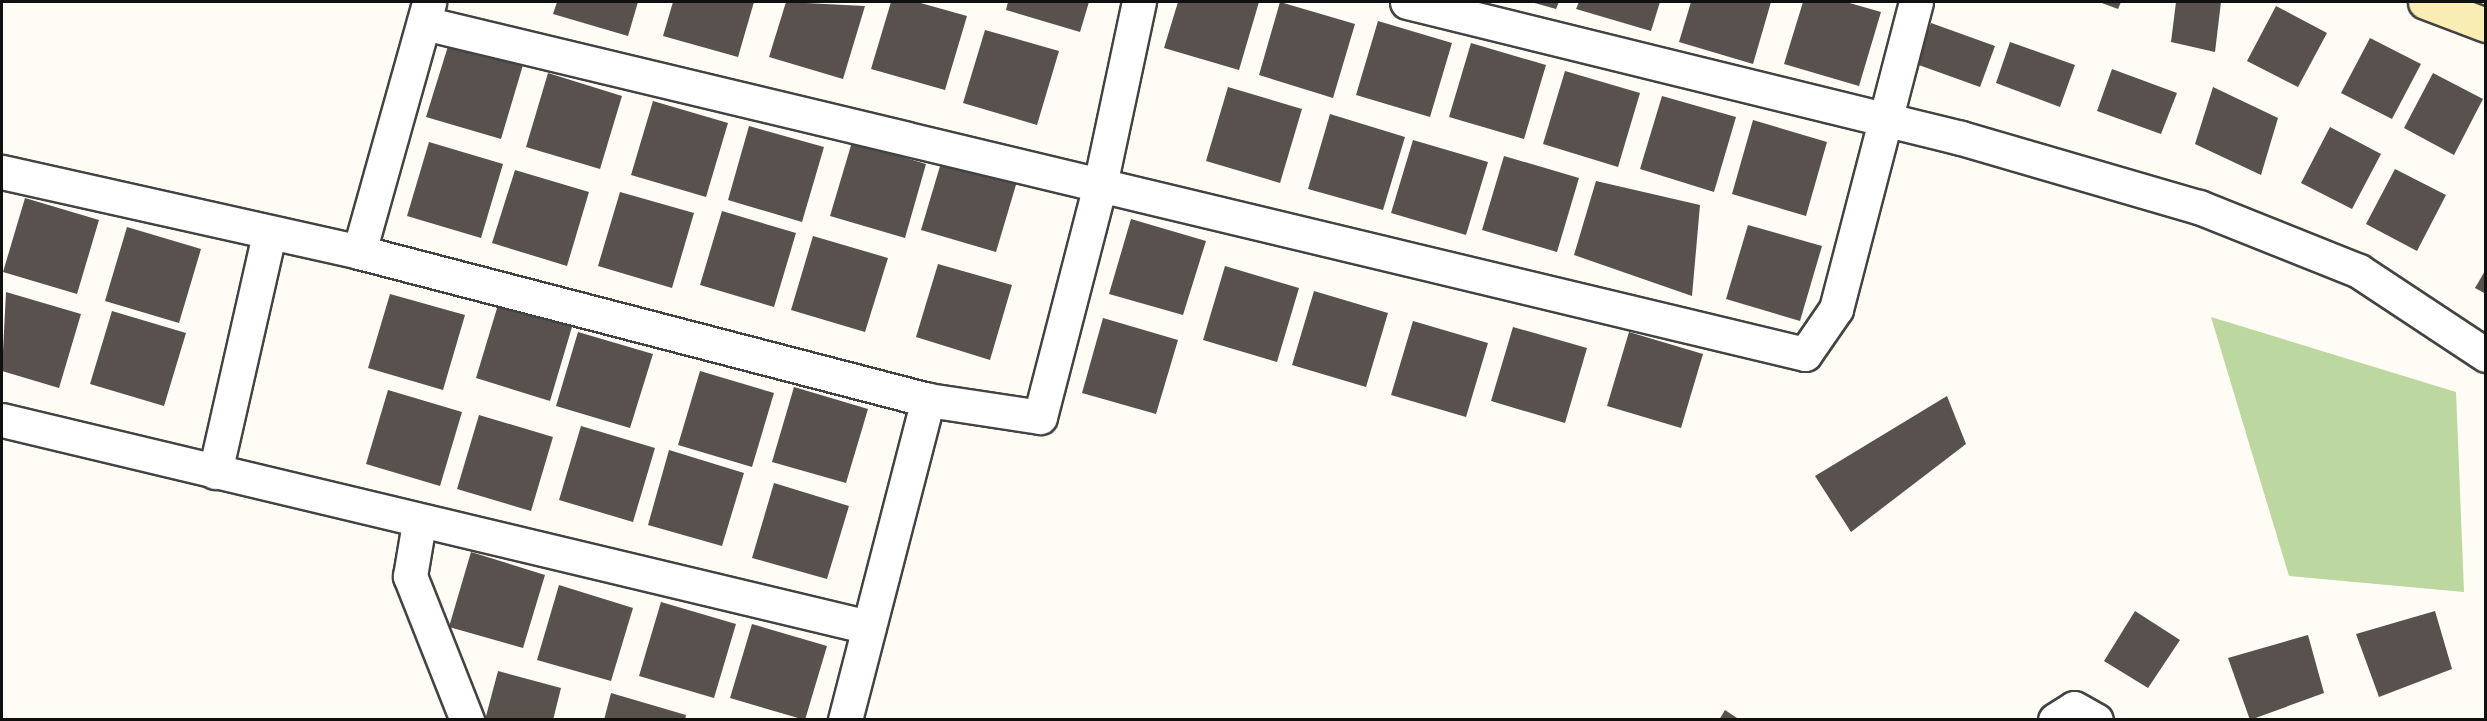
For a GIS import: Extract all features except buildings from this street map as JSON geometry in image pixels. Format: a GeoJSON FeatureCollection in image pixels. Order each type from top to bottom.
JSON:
{"type":"FeatureCollection","features":[{"type":"Feature","properties":{"kind":"street"},"geometry":{"type":"LineString","coordinates":[[2,172],[269,234],[359,252],[928,400],[1040,417],[1100,185],[1138,2]]}},
{"type":"Feature","properties":{"kind":"street"},"geometry":{"type":"LineString","coordinates":[[1407,2],[1885,121],[2131,186],[2276,236],[2358,271],[2486,355]]}},
{"type":"Feature","properties":{"kind":"street"},"geometry":{"type":"LineString","coordinates":[[359,252],[427,12],[1100,185],[1805,354],[1836,309],[1916,2]]}},
{"type":"Feature","properties":{"kind":"street"},"geometry":{"type":"LineString","coordinates":[[2425,2],[2486,25]]}},
{"type":"Feature","properties":{"kind":"street"},"geometry":{"type":"LineString","coordinates":[[215,472],[269,234]]}},
{"type":"Feature","properties":{"kind":"street"},"geometry":{"type":"LineString","coordinates":[[845,720],[928,400]]}},
{"type":"Feature","properties":{"kind":"street"},"geometry":{"type":"LineString","coordinates":[[2,420],[419,523],[869,627]]}},
{"type":"Feature","properties":{"kind":"street"},"geometry":{"type":"LineString","coordinates":[[419,523],[410,576],[467,720]]}},
{"type":"Feature","properties":{"kind":"street"},"geometry":{"type":"LineString","coordinates":[[2055,720],[2074,708],[2096,720]]}},
{"type":"Feature","properties":{"kind":"green space"},"geometry":{"type":"Polygon","coordinates":[[[2211,317],[2456,392],[2464,592],[2289,576],[2211,317]]]}}]}
